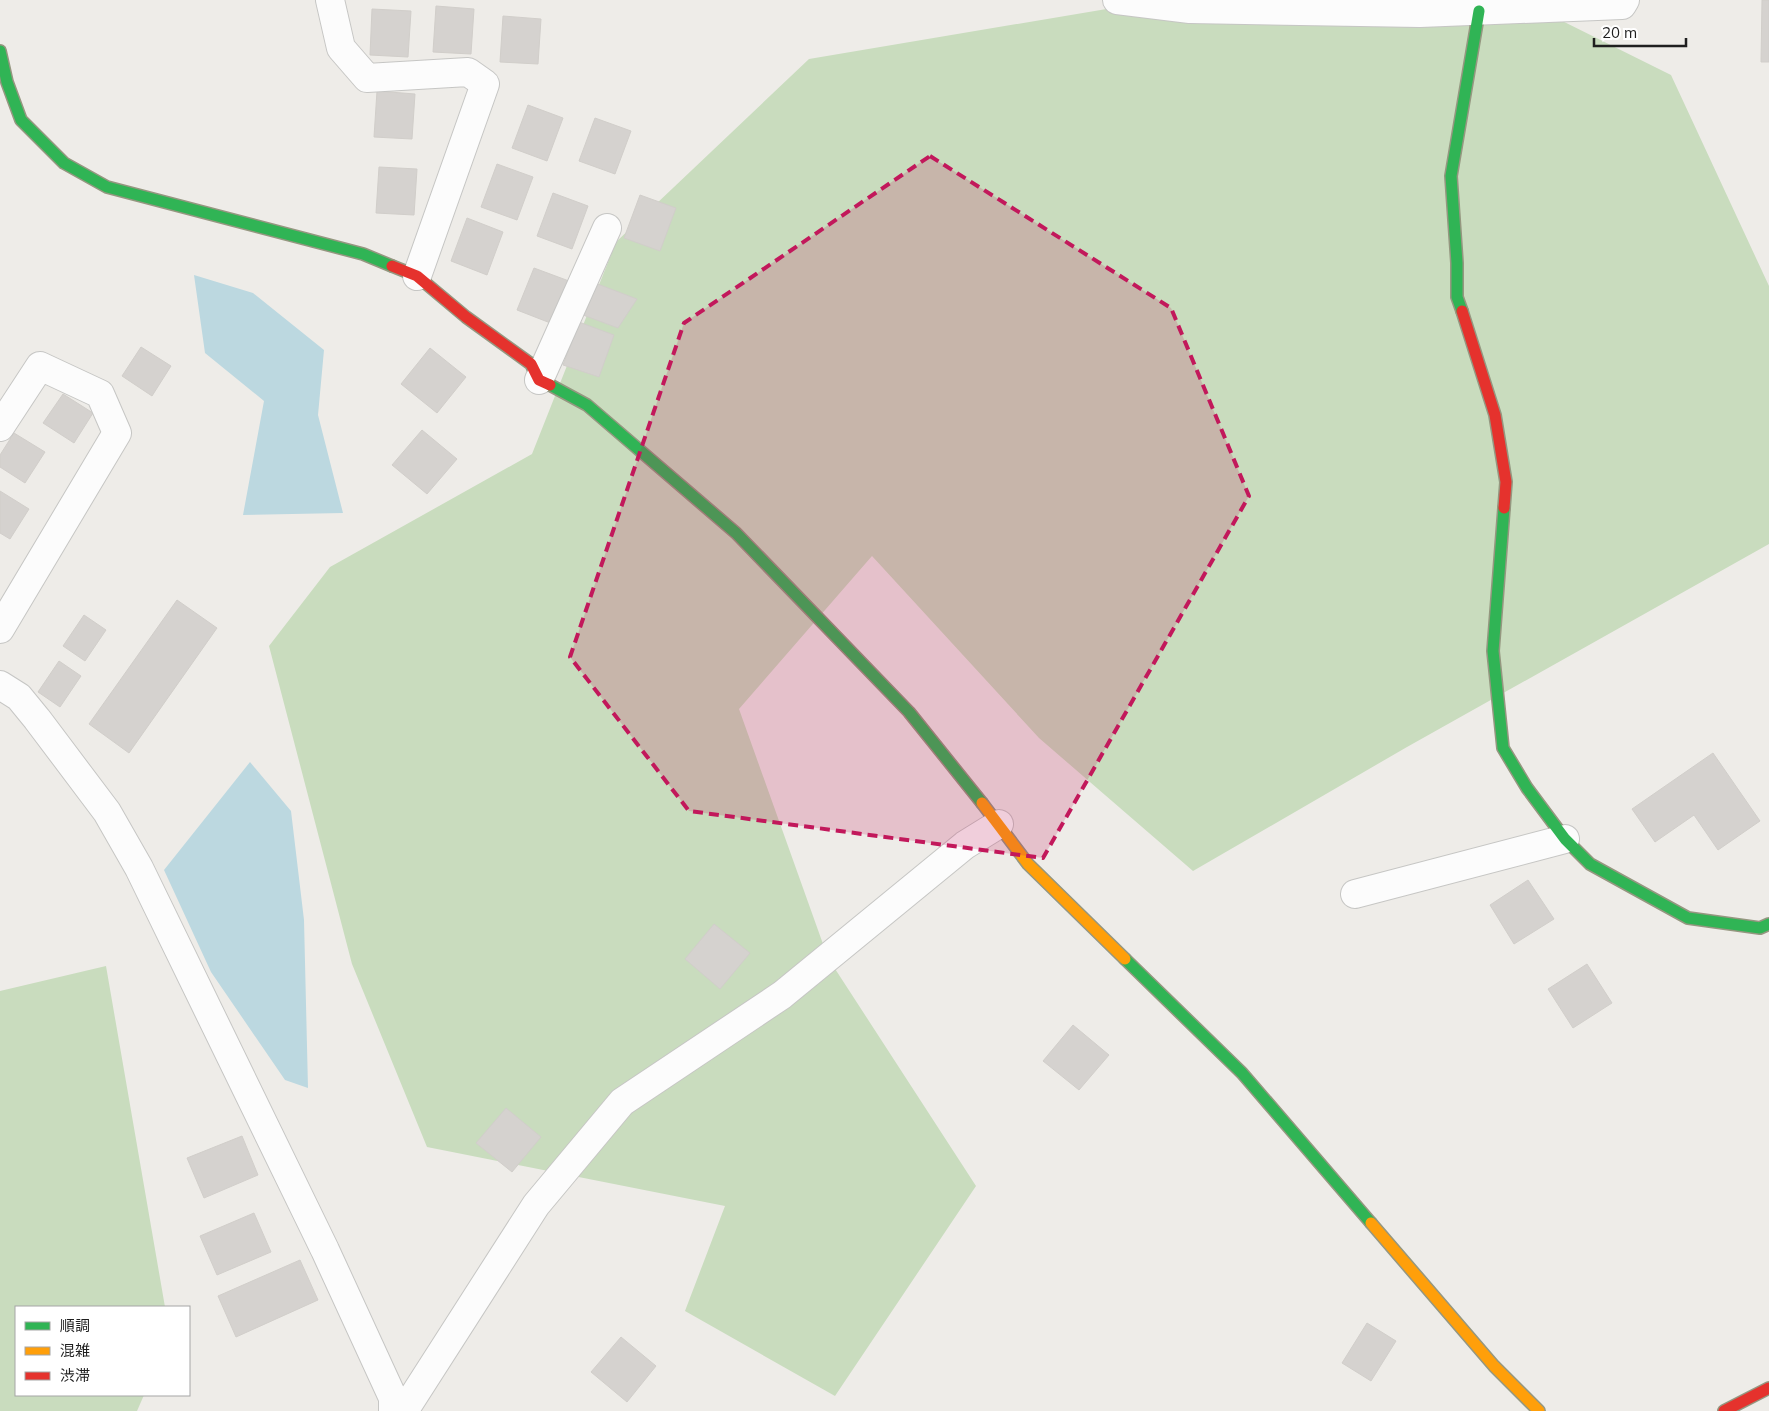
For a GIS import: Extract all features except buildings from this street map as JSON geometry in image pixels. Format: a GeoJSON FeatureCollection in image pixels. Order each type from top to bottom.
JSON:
{"type":"FeatureCollection","features":[{"type":"Feature","properties":{"kind":"street"},"geometry":{"type":"LineString","coordinates":[[330,0],[341,48],[367,78],[468,72],[485,84],[417,276]]}},
{"type":"Feature","properties":{"kind":"street"},"geometry":{"type":"LineString","coordinates":[[1117,0],[1190,9],[1420,13],[1479,12],[1622,4],[1625,0]]}},
{"type":"Feature","properties":{"kind":"street"},"geometry":{"type":"LineString","coordinates":[[1479,12],[1451,176],[1457,263],[1457,297],[1495,416],[1506,482],[1493,651],[1504,748],[1527,788],[1565,839],[1590,864],[1688,918],[1760,928],[1769,924]]}},
{"type":"Feature","properties":{"kind":"street"},"geometry":{"type":"LineString","coordinates":[[0,51],[7,82],[21,120],[64,163],[107,187],[363,254],[417,276],[466,317],[531,364],[539,380],[587,405],[736,533],[908,712],[1000,824],[1028,864],[1242,1073],[1494,1366],[1539,1411]]}},
{"type":"Feature","properties":{"kind":"street"},"geometry":{"type":"LineString","coordinates":[[539,380],[606,228]]}},
{"type":"Feature","properties":{"kind":"street"},"geometry":{"type":"LineString","coordinates":[[0,427],[40,366],[100,394],[117,433],[0,629]]}},
{"type":"Feature","properties":{"kind":"street"},"geometry":{"type":"LineString","coordinates":[[0,684],[19,697],[37,719],[107,812],[139,868],[325,1250],[392,1398],[393,1411]]}},
{"type":"Feature","properties":{"kind":"street"},"geometry":{"type":"LineString","coordinates":[[404,1411],[536,1205],[622,1102],[782,995],[965,845],[1000,824]]}},
{"type":"Feature","properties":{"kind":"street"},"geometry":{"type":"LineString","coordinates":[[1355,894],[1565,839]]}},
{"type":"Feature","properties":{"kind":"street"},"geometry":{"type":"LineString","coordinates":[[1724,1411],[1769,1388]]}},
{"type":"Feature","properties":{"kind":"highlighted area"},"geometry":{"type":"Polygon","coordinates":[[[930,156],[1171,308],[1249,496],[1043,858],[689,811],[570,657],[684,323],[930,156]]]}},
{"type":"Feature","properties":{"kind":"green space"},"geometry":{"type":"Polygon","coordinates":[[[1160,0],[1520,0],[1671,75],[1769,286],[1769,544],[1407,747],[1193,871],[1039,738],[872,556],[739,709],[828,958],[976,1186],[835,1396],[685,1311],[725,1206],[427,1147],[352,964],[269,646],[330,567],[532,454],[616,242],[809,59],[1160,0]]]}},
{"type":"Feature","properties":{"kind":"green space"},"geometry":{"type":"Polygon","coordinates":[[[106,966],[165,1306],[15,1306],[15,1396],[144,1396],[137,1411],[0,1411],[0,991],[106,966]]]}},
{"type":"Feature","properties":{"kind":"water"},"geometry":{"type":"Polygon","coordinates":[[[194,275],[253,293],[324,350],[318,415],[343,513],[243,515],[264,401],[205,353],[194,275]]]}},
{"type":"Feature","properties":{"kind":"water"},"geometry":{"type":"Polygon","coordinates":[[[250,762],[291,811],[304,920],[308,1088],[285,1080],[211,972],[164,870],[250,762]]]}},
{"type":"Feature","properties":{"kind":"traffic: fast"},"geometry":{"type":"LineString","coordinates":[[1462,311],[1457,297],[1457,263],[1451,176],[1479,11]]}},
{"type":"Feature","properties":{"kind":"traffic: fast"},"geometry":{"type":"LineString","coordinates":[[0,51],[7,82],[21,120],[64,163],[107,187],[363,254],[392,266]]}},
{"type":"Feature","properties":{"kind":"traffic: fast"},"geometry":{"type":"LineString","coordinates":[[550,385],[587,405],[736,533],[909,712],[982,803]]}},
{"type":"Feature","properties":{"kind":"traffic: fast"},"geometry":{"type":"LineString","coordinates":[[1504,508],[1493,651],[1503,748],[1527,788],[1565,839],[1590,864],[1688,918],[1760,928],[1769,924]]}},
{"type":"Feature","properties":{"kind":"traffic: fast"},"geometry":{"type":"LineString","coordinates":[[1125,959],[1242,1073],[1371,1223]]}},
{"type":"Feature","properties":{"kind":"traffic: slow"},"geometry":{"type":"LineString","coordinates":[[982,803],[1028,864],[1125,959]]}},
{"type":"Feature","properties":{"kind":"traffic: slow"},"geometry":{"type":"LineString","coordinates":[[1371,1223],[1494,1366],[1539,1411]]}},
{"type":"Feature","properties":{"kind":"traffic: jam"},"geometry":{"type":"LineString","coordinates":[[392,266],[417,276],[466,317],[531,364],[539,380],[550,385]]}},
{"type":"Feature","properties":{"kind":"traffic: jam"},"geometry":{"type":"LineString","coordinates":[[1462,311],[1495,415],[1506,482],[1504,508]]}},
{"type":"Feature","properties":{"kind":"traffic: jam"},"geometry":{"type":"LineString","coordinates":[[1724,1411],[1769,1388]]}}]}
